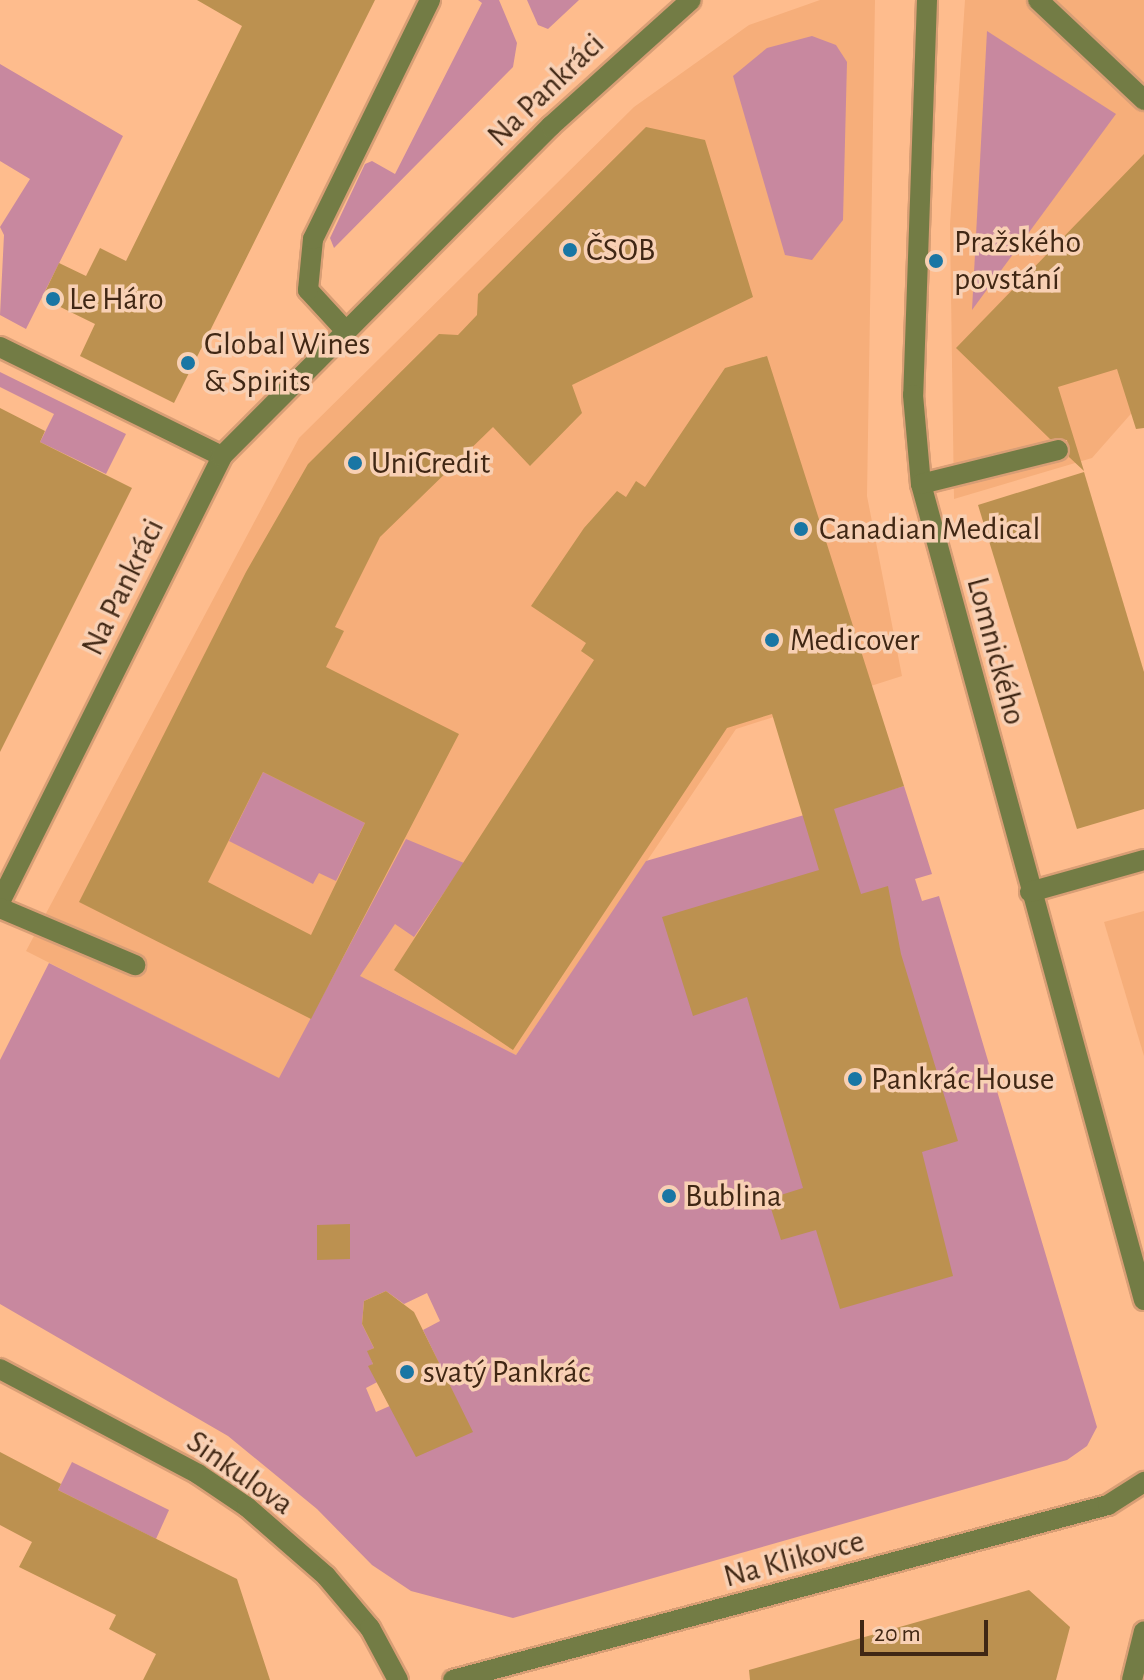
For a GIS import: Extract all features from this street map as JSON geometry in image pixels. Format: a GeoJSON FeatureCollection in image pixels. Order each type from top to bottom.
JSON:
{"type":"FeatureCollection","features":[{"type":"Feature","properties":{"kind":"street"},"geometry":{"type":"LineString","coordinates":[[344,329],[308,290],[313,239],[430,0]]}},
{"type":"Feature","properties":{"kind":"street","name":"Na Pankráci"},"geometry":{"type":"LineString","coordinates":[[0,902],[222,456],[344,329],[593,86],[691,0]]}},
{"type":"Feature","properties":{"kind":"street","name":"Lomnického"},"geometry":{"type":"LineString","coordinates":[[927,0],[913,395],[921,484],[1030,892],[1144,1300]]}},
{"type":"Feature","properties":{"kind":"street"},"geometry":{"type":"LineString","coordinates":[[1038,0],[1144,100]]}},
{"type":"Feature","properties":{"kind":"street"},"geometry":{"type":"LineString","coordinates":[[0,347],[222,456]]}},
{"type":"Feature","properties":{"kind":"street"},"geometry":{"type":"LineString","coordinates":[[921,484],[1058,450]]}},
{"type":"Feature","properties":{"kind":"street"},"geometry":{"type":"LineString","coordinates":[[1030,892],[1144,860]]}},
{"type":"Feature","properties":{"kind":"street"},"geometry":{"type":"LineString","coordinates":[[0,908],[135,965]]}},
{"type":"Feature","properties":{"kind":"street","name":"Sinkulova"},"geometry":{"type":"LineString","coordinates":[[0,1369],[198,1474],[247,1507],[326,1576],[370,1628],[398,1680]]}},
{"type":"Feature","properties":{"kind":"street","name":"Na Klikovce"},"geometry":{"type":"LineString","coordinates":[[453,1680],[1108,1505],[1144,1482]]}},
{"type":"Feature","properties":{"kind":"street"},"geometry":{"type":"LineString","coordinates":[[1132,1680],[1144,1631]]}},
{"type":"Feature","properties":{"kind":"shaded area"},"geometry":{"type":"Polygon","coordinates":[[[478,0],[499,0],[517,43],[513,67],[334,248],[330,238],[365,164],[372,161],[395,174],[482,3],[478,0]]]}},
{"type":"Feature","properties":{"kind":"shaded area"},"geometry":{"type":"Polygon","coordinates":[[[527,0],[579,0],[548,29],[538,25],[527,0]]]}},
{"type":"Feature","properties":{"kind":"shaded area"},"geometry":{"type":"Polygon","coordinates":[[[820,0],[875,0],[867,496],[902,676],[736,729],[516,1055],[382,987],[279,1079],[26,951],[299,438],[634,107],[749,25],[820,0]]]}},
{"type":"Feature","properties":{"kind":"shaded area"},"geometry":{"type":"Polygon","coordinates":[[[965,0],[1144,0],[1144,399],[1092,458],[954,499],[950,225],[965,0]]]}},
{"type":"Feature","properties":{"kind":"shaded area"},"geometry":{"type":"Polygon","coordinates":[[[987,31],[1116,114],[972,310],[987,31]]]}},
{"type":"Feature","properties":{"kind":"shaded area"},"geometry":{"type":"Polygon","coordinates":[[[812,36],[836,45],[847,62],[843,220],[812,260],[785,255],[733,76],[767,48],[812,36]]]}},
{"type":"Feature","properties":{"kind":"shaded area"},"geometry":{"type":"Polygon","coordinates":[[[0,64],[123,136],[26,329],[0,315],[4,235],[0,227],[30,179],[0,161],[0,64]]]}},
{"type":"Feature","properties":{"kind":"shaded area"},"geometry":{"type":"Polygon","coordinates":[[[0,372],[126,434],[106,474],[40,442],[54,414],[0,387],[0,372]]]}},
{"type":"Feature","properties":{"kind":"shaded area"},"geometry":{"type":"Polygon","coordinates":[[[263,772],[365,823],[336,881],[319,873],[313,884],[229,841],[263,772]]]}},
{"type":"Feature","properties":{"kind":"shaded area"},"geometry":{"type":"Polygon","coordinates":[[[904,786],[932,874],[915,879],[922,901],[939,896],[1097,1427],[1087,1446],[1067,1460],[513,1618],[411,1591],[372,1565],[317,1509],[228,1436],[0,1304],[0,1060],[49,963],[279,1078],[406,839],[464,863],[414,937],[395,924],[360,976],[516,1055],[646,861],[904,786]],[[386,1291],[364,1301],[362,1324],[374,1348],[368,1351],[373,1364],[369,1367],[381,1380],[366,1388],[376,1412],[392,1405],[472,1432],[423,1330],[440,1321],[427,1293],[404,1304],[386,1291]]]}},
{"type":"Feature","properties":{"kind":"shaded area"},"geometry":{"type":"Polygon","coordinates":[[[1144,911],[1144,1056],[1104,922],[1144,911]]]}},
{"type":"Feature","properties":{"kind":"shaded area"},"geometry":{"type":"Polygon","coordinates":[[[72,1462],[169,1510],[156,1539],[58,1490],[72,1462]]]}},
{"type":"Feature","properties":{"kind":"building"},"geometry":{"type":"Polygon","coordinates":[[[197,0],[375,0],[174,403],[80,356],[95,324],[42,298],[59,263],[86,276],[100,248],[126,261],[242,26],[197,0]]]}},
{"type":"Feature","properties":{"kind":"building"},"geometry":{"type":"Polygon","coordinates":[[[646,127],[705,140],[753,297],[572,385],[582,413],[530,466],[493,427],[380,537],[335,627],[344,631],[326,667],[459,734],[311,1019],[79,902],[246,572],[308,464],[439,334],[458,335],[477,315],[478,294],[646,127]],[[263,772],[208,882],[311,935],[365,823],[263,772]]]}},
{"type":"Feature","properties":{"kind":"building"},"geometry":{"type":"Polygon","coordinates":[[[1144,154],[1144,428],[1136,429],[1117,369],[1058,387],[1084,471],[1069,457],[1067,440],[1050,439],[956,348],[1144,154]]]}},
{"type":"Feature","properties":{"kind":"building"},"geometry":{"type":"Polygon","coordinates":[[[767,356],[904,786],[834,809],[861,894],[888,886],[901,954],[958,1141],[922,1152],[953,1276],[840,1309],[816,1230],[781,1240],[768,1199],[803,1188],[747,997],[693,1016],[662,917],[819,870],[772,714],[727,728],[513,1050],[394,970],[594,660],[581,651],[586,643],[531,606],[584,528],[617,491],[626,497],[636,481],[645,487],[725,368],[767,356]]]}},
{"type":"Feature","properties":{"kind":"building"},"geometry":{"type":"Polygon","coordinates":[[[0,408],[45,431],[40,442],[132,488],[0,752],[0,408]]]}},
{"type":"Feature","properties":{"kind":"building"},"geometry":{"type":"Polygon","coordinates":[[[1084,472],[1144,672],[1144,809],[1077,829],[978,505],[1084,472]]]}},
{"type":"Feature","properties":{"kind":"building"},"geometry":{"type":"Polygon","coordinates":[[[350,1224],[350,1259],[317,1260],[317,1225],[350,1224]]]}},
{"type":"Feature","properties":{"kind":"building","name":"svatý Pankrác"},"geometry":{"type":"Polygon","coordinates":[[[386,1291],[414,1312],[473,1432],[416,1457],[368,1366],[373,1364],[367,1351],[374,1348],[362,1324],[364,1301],[386,1291]]]}},
{"type":"Feature","properties":{"kind":"building"},"geometry":{"type":"Polygon","coordinates":[[[0,1452],[61,1484],[58,1490],[237,1579],[270,1680],[143,1680],[156,1654],[109,1629],[116,1615],[19,1567],[32,1542],[0,1525],[0,1452]]]}},
{"type":"Feature","properties":{"kind":"building"},"geometry":{"type":"Polygon","coordinates":[[[1029,1590],[1070,1627],[1056,1680],[750,1680],[749,1670],[1029,1590]]]}},
{"type":"Feature","properties":{"kind":"place","name":"ČSOB"},"geometry":{"type":"Point","coordinates":[570,250]}},
{"type":"Feature","properties":{"kind":"place","name":"Pražského povstání"},"geometry":{"type":"Point","coordinates":[936,261]}},
{"type":"Feature","properties":{"kind":"place","name":"Le Háro"},"geometry":{"type":"Point","coordinates":[53,299]}},
{"type":"Feature","properties":{"kind":"place","name":"Global Wines & Spirits"},"geometry":{"type":"Point","coordinates":[188,363]}},
{"type":"Feature","properties":{"kind":"place","name":"UniCredit"},"geometry":{"type":"Point","coordinates":[355,463]}},
{"type":"Feature","properties":{"kind":"place","name":"Canadian Medical"},"geometry":{"type":"Point","coordinates":[801,529]}},
{"type":"Feature","properties":{"kind":"place","name":"Medicover"},"geometry":{"type":"Point","coordinates":[772,640]}},
{"type":"Feature","properties":{"kind":"place","name":"Pankrác House"},"geometry":{"type":"Point","coordinates":[855,1079]}},
{"type":"Feature","properties":{"kind":"place","name":"Bublina"},"geometry":{"type":"Point","coordinates":[669,1196]}},
{"type":"Feature","properties":{"kind":"place","name":"svatý Pankrác"},"geometry":{"type":"Point","coordinates":[407,1372]}}]}
